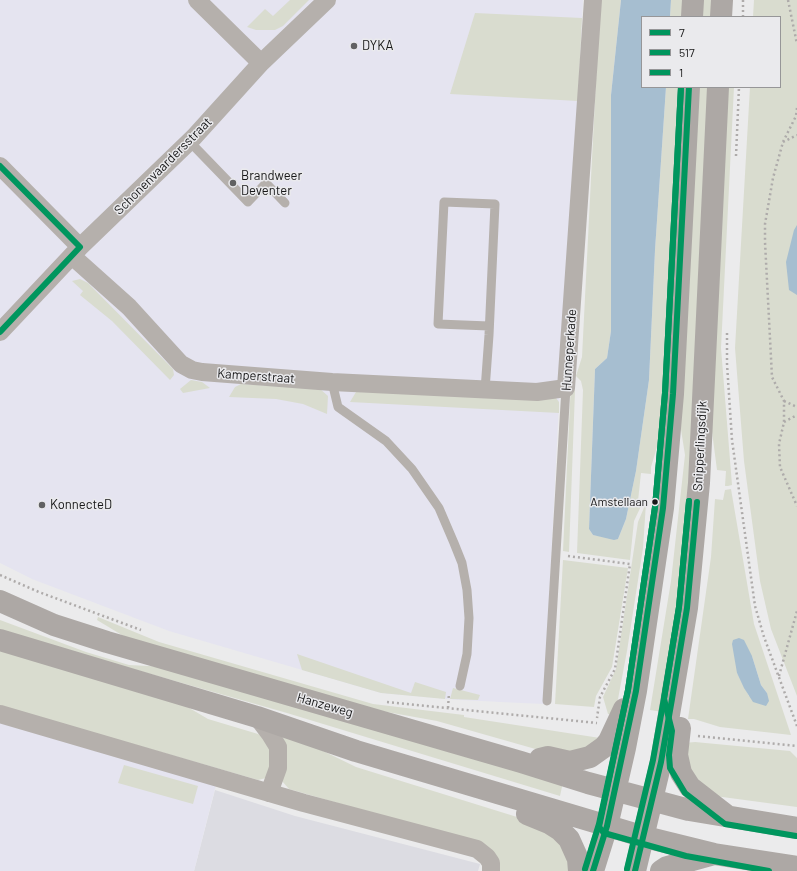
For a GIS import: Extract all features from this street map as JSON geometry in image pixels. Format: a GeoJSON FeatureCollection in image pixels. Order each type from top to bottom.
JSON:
{"type":"FeatureCollection","features":[{"type":"Feature","properties":{"kind":"main road"},"geometry":{"type":"LineString","coordinates":[[692,16],[693,0]]}},
{"type":"Feature","properties":{"kind":"main road"},"geometry":{"type":"LineString","coordinates":[[721,16],[722,0]]}},
{"type":"Feature","properties":{"kind":"main road"},"geometry":{"type":"LineString","coordinates":[[593,871],[607,826],[636,691],[664,501],[673,394],[688,88]]}},
{"type":"Feature","properties":{"kind":"main road","name":"Snipperlingsdijk"},"geometry":{"type":"LineString","coordinates":[[635,871],[645,837],[653,800],[688,608],[699,484],[718,88]]}},
{"type":"Feature","properties":{"kind":"main road","name":"Hanzeweg"},"geometry":{"type":"LineString","coordinates":[[0,601],[54,624],[107,642],[522,762],[615,791],[653,800]]}},
{"type":"Feature","properties":{"kind":"main road"},"geometry":{"type":"LineString","coordinates":[[0,640],[257,717],[356,751],[645,837],[714,854],[793,867]]}},
{"type":"Feature","properties":{"kind":"main road"},"geometry":{"type":"LineString","coordinates":[[522,762],[548,758],[570,762],[590,757],[604,747],[609,741],[618,719],[636,691]]}},
{"type":"Feature","properties":{"kind":"main road"},"geometry":{"type":"LineString","coordinates":[[672,699],[680,731],[677,755],[681,773],[690,787],[729,817]]}},
{"type":"Feature","properties":{"kind":"main road"},"geometry":{"type":"LineString","coordinates":[[509,796],[530,816],[549,823],[560,830],[569,839],[578,860],[579,871]]}},
{"type":"Feature","properties":{"kind":"main road"},"geometry":{"type":"LineString","coordinates":[[653,800],[689,810],[795,828]]}},
{"type":"Feature","properties":{"kind":"main road"},"geometry":{"type":"LineString","coordinates":[[661,871],[667,867],[714,854]]}},
{"type":"Feature","properties":{"kind":"street"},"geometry":{"type":"LineString","coordinates":[[197,0],[261,64]]}},
{"type":"Feature","properties":{"kind":"street","name":"Schonenvaardersstraat"},"geometry":{"type":"LineString","coordinates":[[0,332],[76,252],[189,141],[261,64],[326,0]]}},
{"type":"Feature","properties":{"kind":"street","name":"Hunneperkade"},"geometry":{"type":"LineString","coordinates":[[566,388],[593,0]]}},
{"type":"Feature","properties":{"kind":"street","name":"Kamperstraat"},"geometry":{"type":"LineString","coordinates":[[0,166],[76,252],[182,364],[192,370],[332,382],[485,390],[537,392],[566,388]]}},
{"type":"Feature","properties":{"kind":"street"},"geometry":{"type":"LineString","coordinates":[[0,714],[269,793],[478,849],[488,857],[491,863],[491,871]]}},
{"type":"Feature","properties":{"kind":"street"},"geometry":{"type":"LineString","coordinates":[[257,717],[278,747],[278,768],[269,793]]}},
{"type":"Feature","properties":{"kind":"lane"},"geometry":{"type":"LineString","coordinates":[[189,141],[248,202],[266,183],[285,204]]}},
{"type":"Feature","properties":{"kind":"lane"},"geometry":{"type":"LineString","coordinates":[[485,390],[489,326],[495,204],[444,202],[438,324],[489,326]]}},
{"type":"Feature","properties":{"kind":"lane"},"geometry":{"type":"LineString","coordinates":[[332,382],[338,407],[386,441],[412,468],[439,508],[451,536],[462,563],[469,618],[467,654],[460,686]]}},
{"type":"Feature","properties":{"kind":"lane","name":"Hunneperkade"},"geometry":{"type":"LineString","coordinates":[[546,701],[566,388]]}},
{"type":"Feature","properties":{"kind":"path"},"geometry":{"type":"LineString","coordinates":[[742,16],[743,0]]}},
{"type":"Feature","properties":{"kind":"path"},"geometry":{"type":"LineString","coordinates":[[788,0],[797,44]]}},
{"type":"Feature","properties":{"kind":"path"},"geometry":{"type":"LineString","coordinates":[[792,23],[797,21]]}},
{"type":"Feature","properties":{"kind":"path"},"geometry":{"type":"LineString","coordinates":[[736,157],[739,88]]}},
{"type":"Feature","properties":{"kind":"path"},"geometry":{"type":"LineString","coordinates":[[797,108],[796,116],[783,142],[770,194],[765,224],[772,377],[784,401],[784,422],[779,444],[780,467],[797,506]]}},
{"type":"Feature","properties":{"kind":"path"},"geometry":{"type":"LineString","coordinates":[[783,142],[797,135]]}},
{"type":"Feature","properties":{"kind":"path","name":"Snipperlingsdijk"},"geometry":{"type":"LineString","coordinates":[[727,329],[727,372],[732,440],[754,598],[764,637],[797,726]]}},
{"type":"Feature","properties":{"kind":"path"},"geometry":{"type":"LineString","coordinates":[[784,401],[797,407]]}},
{"type":"Feature","properties":{"kind":"path"},"geometry":{"type":"LineString","coordinates":[[784,422],[797,415]]}},
{"type":"Feature","properties":{"kind":"path"},"geometry":{"type":"LineString","coordinates":[[382,701],[597,723],[600,696],[615,668],[630,564],[556,554]]}},
{"type":"Feature","properties":{"kind":"path"},"geometry":{"type":"LineString","coordinates":[[0,575],[39,592],[143,631]]}},
{"type":"Feature","properties":{"kind":"path"},"geometry":{"type":"LineString","coordinates":[[779,676],[797,611]]}},
{"type":"Feature","properties":{"kind":"path"},"geometry":{"type":"LineString","coordinates":[[690,735],[797,746]]}},
{"type":"Feature","properties":{"kind":"shaded area"},"geometry":{"type":"Polygon","coordinates":[[[0,0],[583,0],[564,354],[559,402],[544,704],[459,700],[381,693],[169,631],[32,579],[0,563],[0,0]]]}},
{"type":"Feature","properties":{"kind":"shaded area"},"geometry":{"type":"Polygon","coordinates":[[[290,0],[309,0],[283,26],[275,30],[256,30],[247,27],[265,9],[273,16],[290,0]]]}},
{"type":"Feature","properties":{"kind":"shaded area"},"geometry":{"type":"Polygon","coordinates":[[[600,0],[621,0],[611,95],[611,331],[607,358],[595,369],[589,529],[593,535],[618,539],[626,519],[636,471],[649,380],[655,250],[666,88],[680,88],[663,427],[651,467],[651,474],[641,473],[638,501],[643,502],[634,521],[630,560],[577,553],[583,390],[581,381],[576,376],[582,357],[600,0]]]}},
{"type":"Feature","properties":{"kind":"shaded area"},"geometry":{"type":"Polygon","coordinates":[[[671,0],[685,0],[684,16],[670,16],[671,0]]]}},
{"type":"Feature","properties":{"kind":"shaded area"},"geometry":{"type":"Polygon","coordinates":[[[701,0],[714,0],[713,16],[700,16],[701,0]]]}},
{"type":"Feature","properties":{"kind":"shaded area"},"geometry":{"type":"Polygon","coordinates":[[[754,0],[797,0],[797,696],[771,629],[760,581],[744,461],[735,348],[750,88],[781,88],[781,16],[753,16],[754,0]]]}},
{"type":"Feature","properties":{"kind":"shaded area"},"geometry":{"type":"Polygon","coordinates":[[[475,13],[582,18],[578,101],[450,94],[475,13]]]}},
{"type":"Feature","properties":{"kind":"shaded area"},"geometry":{"type":"Polygon","coordinates":[[[696,88],[710,88],[686,547],[663,712],[650,710],[671,581],[685,455],[679,417],[696,88]]]}},
{"type":"Feature","properties":{"kind":"shaded area"},"geometry":{"type":"Polygon","coordinates":[[[726,88],[734,88],[721,348],[732,485],[725,486],[726,471],[717,470],[711,424],[726,88]]]}},
{"type":"Feature","properties":{"kind":"shaded area"},"geometry":{"type":"Polygon","coordinates":[[[80,279],[88,283],[173,369],[174,375],[170,380],[112,321],[80,295],[83,291],[72,281],[80,279]]]}},
{"type":"Feature","properties":{"kind":"shaded area"},"geometry":{"type":"Polygon","coordinates":[[[191,380],[202,382],[210,388],[183,393],[180,389],[191,380]]]}},
{"type":"Feature","properties":{"kind":"shaded area"},"geometry":{"type":"Polygon","coordinates":[[[571,382],[574,385],[575,391],[569,552],[563,551],[571,382]]]}},
{"type":"Feature","properties":{"kind":"shaded area"},"geometry":{"type":"Polygon","coordinates":[[[241,384],[320,389],[328,396],[327,414],[303,404],[276,399],[229,397],[235,387],[241,384]]]}},
{"type":"Feature","properties":{"kind":"shaded area"},"geometry":{"type":"Polygon","coordinates":[[[356,392],[553,394],[559,402],[559,413],[350,402],[356,392]]]}},
{"type":"Feature","properties":{"kind":"shaded area"},"geometry":{"type":"Polygon","coordinates":[[[731,489],[754,624],[791,735],[720,727],[694,719],[688,719],[711,557],[715,499],[723,500],[725,490],[731,489]],[[752,656],[737,673],[749,696],[767,693],[761,685],[752,656]]]}},
{"type":"Feature","properties":{"kind":"shaded area"},"geometry":{"type":"Polygon","coordinates":[[[646,503],[643,548],[627,651],[615,715],[608,714],[603,697],[616,669],[638,522],[646,503]]]}},
{"type":"Feature","properties":{"kind":"shaded area"},"geometry":{"type":"Polygon","coordinates":[[[563,560],[628,568],[612,667],[596,696],[594,707],[555,704],[563,560]]]}},
{"type":"Feature","properties":{"kind":"shaded area"},"geometry":{"type":"Polygon","coordinates":[[[98,617],[159,642],[373,704],[464,715],[464,717],[600,738],[585,752],[553,754],[437,721],[359,707],[130,640],[97,620],[98,617]]]}},
{"type":"Feature","properties":{"kind":"shaded area"},"geometry":{"type":"Polygon","coordinates":[[[0,620],[86,652],[129,665],[168,667],[563,782],[560,796],[287,713],[0,631],[0,620]]]}},
{"type":"Feature","properties":{"kind":"shaded area"},"geometry":{"type":"Polygon","coordinates":[[[0,649],[174,699],[208,719],[258,734],[267,739],[275,760],[266,778],[258,780],[0,706],[0,649]]]}},
{"type":"Feature","properties":{"kind":"shaded area"},"geometry":{"type":"Polygon","coordinates":[[[297,654],[411,693],[415,682],[446,692],[445,699],[381,693],[302,670],[297,654]]]}},
{"type":"Feature","properties":{"kind":"shaded area"},"geometry":{"type":"Polygon","coordinates":[[[453,688],[480,695],[478,700],[450,699],[453,688]]]}},
{"type":"Feature","properties":{"kind":"shaded area"},"geometry":{"type":"Polygon","coordinates":[[[0,706],[220,769],[194,871],[0,871],[0,706]]]}},
{"type":"Feature","properties":{"kind":"shaded area"},"geometry":{"type":"Polygon","coordinates":[[[280,733],[313,746],[356,767],[546,826],[561,837],[575,871],[496,871],[496,860],[421,827],[289,789],[282,781],[280,733]]]}},
{"type":"Feature","properties":{"kind":"shaded area"},"geometry":{"type":"Polygon","coordinates":[[[695,742],[790,751],[797,758],[797,807],[715,796],[691,777],[684,743],[695,742]]]}},
{"type":"Feature","properties":{"kind":"shaded area"},"geometry":{"type":"Polygon","coordinates":[[[124,765],[198,786],[193,804],[118,783],[124,765]]]}},
{"type":"Feature","properties":{"kind":"shaded area"},"geometry":{"type":"Polygon","coordinates":[[[215,790],[295,816],[480,864],[478,871],[194,871],[215,790]]]}},
{"type":"Feature","properties":{"kind":"water"},"geometry":{"type":"Polygon","coordinates":[[[621,0],[671,0],[670,16],[641,16],[641,88],[666,88],[655,250],[649,380],[636,471],[626,519],[618,539],[614,540],[593,535],[589,529],[595,369],[607,358],[611,331],[611,95],[621,0]]]}},
{"type":"Feature","properties":{"kind":"water"},"geometry":{"type":"Polygon","coordinates":[[[797,225],[797,295],[789,290],[786,262],[794,230],[797,225]]]}},
{"type":"Feature","properties":{"kind":"water"},"geometry":{"type":"Polygon","coordinates":[[[739,638],[744,640],[752,656],[761,685],[767,693],[769,701],[766,706],[753,702],[737,673],[732,644],[733,640],[739,638]]]}},
{"type":"Feature","properties":{"kind":"transit line","name":"517"},"geometry":{"type":"LineString","coordinates":[[681,88],[665,393],[655,507],[628,690],[599,827],[604,833],[686,856],[769,871]]}},
{"type":"Feature","properties":{"kind":"transit line","name":"1"},"geometry":{"type":"LineString","coordinates":[[585,869],[599,824],[628,690],[655,507],[665,393],[681,88]]}},
{"type":"Feature","properties":{"kind":"transit line","name":"7"},"geometry":{"type":"LineString","coordinates":[[593,871],[607,826],[636,691],[663,508],[673,394],[689,88]]}},
{"type":"Feature","properties":{"kind":"transit line","name":"7"},"geometry":{"type":"LineString","coordinates":[[0,166],[80,247],[0,332]]}},
{"type":"Feature","properties":{"kind":"transit line","name":"517"},"geometry":{"type":"LineString","coordinates":[[689,501],[679,607],[664,699],[672,731],[669,755],[670,768],[685,793],[725,824],[796,836]]}},
{"type":"Feature","properties":{"kind":"transit line","name":"1"},"geometry":{"type":"LineString","coordinates":[[627,869],[653,760],[664,698],[679,607],[689,501]]}},
{"type":"Feature","properties":{"kind":"transit line","name":"7"},"geometry":{"type":"LineString","coordinates":[[635,871],[661,762],[672,699],[687,608],[697,502]]}},
{"type":"Feature","properties":{"kind":"place","name":"DYKA"},"geometry":{"type":"Point","coordinates":[354,46]}},
{"type":"Feature","properties":{"kind":"place","name":"Brandweer Deventer"},"geometry":{"type":"Point","coordinates":[233,183]}},
{"type":"Feature","properties":{"kind":"place","name":"Amstellaan"},"geometry":{"type":"Point","coordinates":[655,502]}},
{"type":"Feature","properties":{"kind":"place","name":"KonnecteD"},"geometry":{"type":"Point","coordinates":[42,505]}}]}
